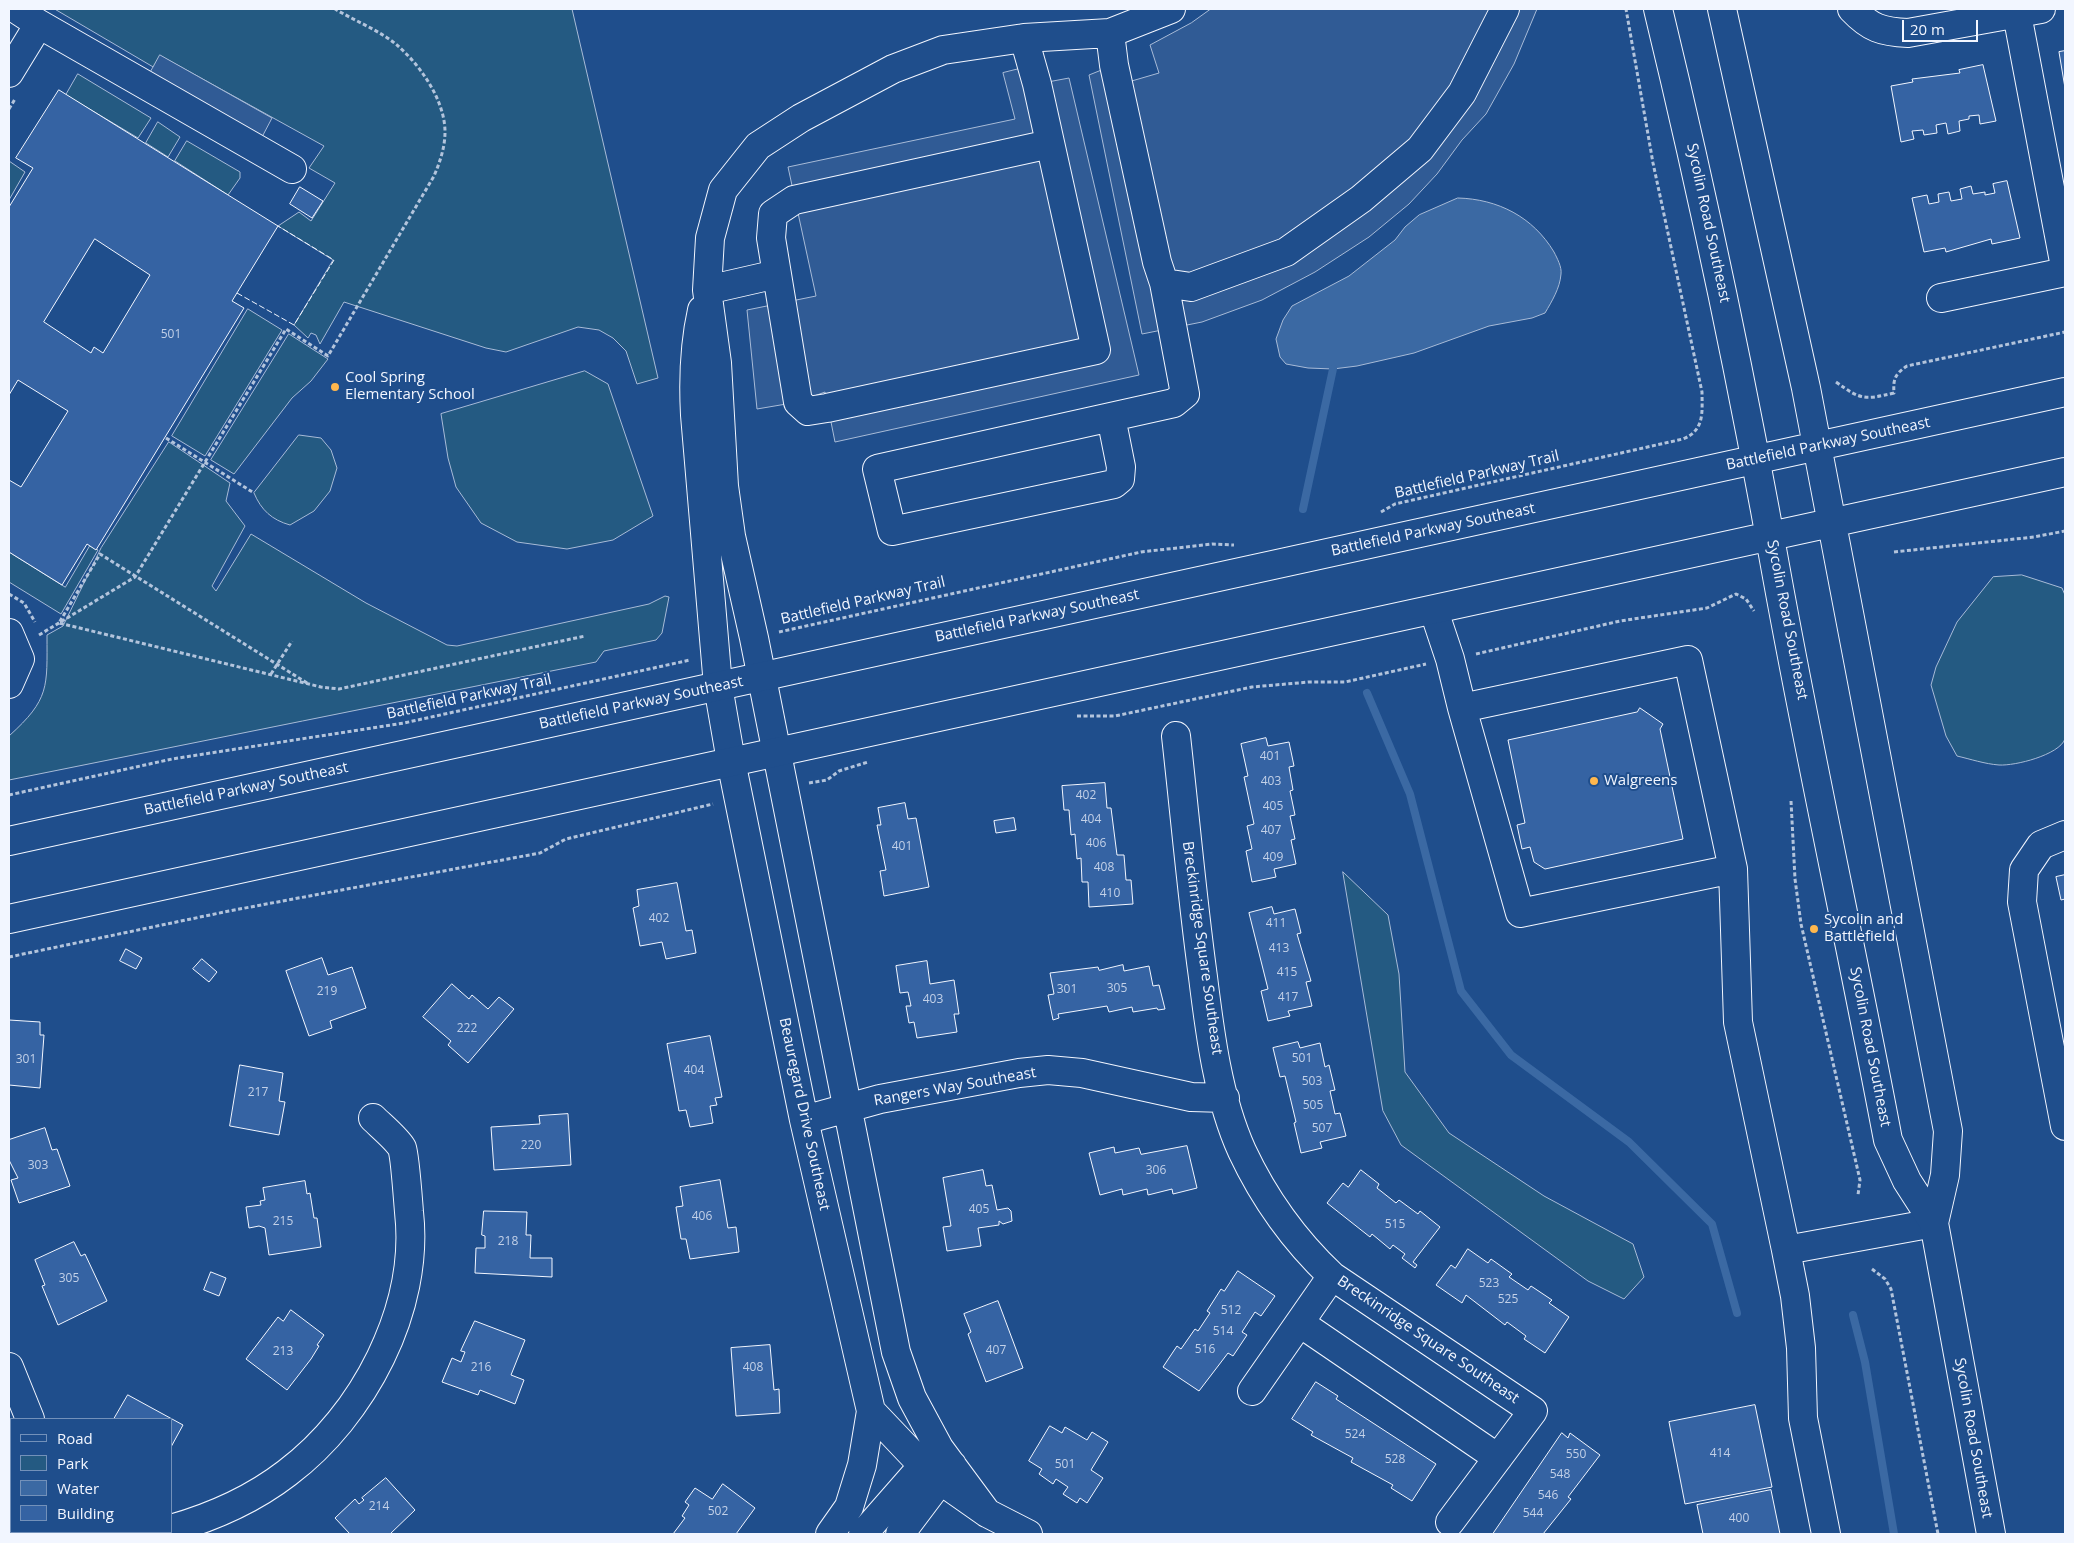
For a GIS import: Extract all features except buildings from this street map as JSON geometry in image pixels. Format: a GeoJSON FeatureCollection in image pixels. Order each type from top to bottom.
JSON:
{"type":"FeatureCollection","features":[{"type":"Feature","properties":{"kind":"main road"},"geometry":{"type":"LineString","coordinates":[[16,9],[292,169]]}},
{"type":"Feature","properties":{"kind":"main road"},"geometry":{"type":"LineString","coordinates":[[900,1534],[938,1464],[896,1352],[784,787],[775,752],[754,638],[731,536],[724,486],[717,363],[707,290],[710,238],[723,190],[758,146],[802,118],[893,68],[943,50],[1024,38],[1110,33],[1171,9]]}},
{"type":"Feature","properties":{"kind":"main road"},"geometry":{"type":"LineString","coordinates":[[1164,284],[1191,287],[1286,252],[1361,200],[1420,149],[1457,100],[1505,9]]}},
{"type":"Feature","properties":{"kind":"main road","name":"Sycolin Road Southeast"},"geometry":{"type":"LineString","coordinates":[[1658,9],[1698,171],[1757,459],[1778,582],[1888,1140],[1907,1181],[1934,1223],[1991,1534]]}},
{"type":"Feature","properties":{"kind":"main road","name":"Sycolin Road Southeast"},"geometry":{"type":"LineString","coordinates":[[1722,9],[1817,445],[1948,1131],[1945,1175],[1934,1223]]}},
{"type":"Feature","properties":{"kind":"main road"},"geometry":{"type":"LineString","coordinates":[[1852,9],[1864,22],[1886,32],[1900,33],[2029,11],[2065,267]]}},
{"type":"Feature","properties":{"kind":"main road"},"geometry":{"type":"LineString","coordinates":[[14,82],[39,24]]}},
{"type":"Feature","properties":{"kind":"main road"},"geometry":{"type":"LineString","coordinates":[[1110,33],[1118,85],[1157,262],[1164,284],[1185,394],[1174,403],[1111,417],[877,469],[892,531],[1114,484],[1120,479],[1121,467],[1111,417]]}},
{"type":"Feature","properties":{"kind":"main road"},"geometry":{"type":"LineString","coordinates":[[1024,38],[1050,144],[1096,350],[808,411],[798,402],[771,238],[773,214],[794,200],[1050,144]]}},
{"type":"Feature","properties":{"kind":"main road"},"geometry":{"type":"LineString","coordinates":[[1941,298],[2065,272]]}},
{"type":"Feature","properties":{"kind":"main road"},"geometry":{"type":"LineString","coordinates":[[707,290],[777,274]]}},
{"type":"Feature","properties":{"kind":"main road","name":"Beauregard Drive Southeast"},"geometry":{"type":"LineString","coordinates":[[707,290],[695,341],[693,372],[696,434],[718,686],[731,761],[804,1120],[870,1411],[862,1465],[849,1507],[830,1534]]}},
{"type":"Feature","properties":{"kind":"main road","name":"Battlefield Parkway Southeast"},"geometry":{"type":"LineString","coordinates":[[9,841],[2065,392]]}},
{"type":"Feature","properties":{"kind":"main road"},"geometry":{"type":"LineString","coordinates":[[9,919],[731,761],[1434,611],[1771,535],[2065,472]]}},
{"type":"Feature","properties":{"kind":"main road"},"geometry":{"type":"LineString","coordinates":[[1434,611],[1450,659],[1520,913],[1733,869]]}},
{"type":"Feature","properties":{"kind":"main road"},"geometry":{"type":"LineString","coordinates":[[9,633],[20,659],[9,684]]}},
{"type":"Feature","properties":{"kind":"main road"},"geometry":{"type":"LineString","coordinates":[[1462,708],[1688,660],[1733,869],[1738,1022],[1795,1296],[1801,1348],[1803,1418],[1826,1534]]}},
{"type":"Feature","properties":{"kind":"main road","name":"Breckinridge Square Southeast"},"geometry":{"type":"LineString","coordinates":[[1176,736],[1192,898],[1210,1028],[1225,1098],[1242,1149],[1260,1184],[1283,1223],[1307,1253],[1332,1276],[1533,1411],[1450,1522]]}},
{"type":"Feature","properties":{"kind":"main road"},"geometry":{"type":"LineString","coordinates":[[2065,835],[2041,845],[2024,870],[2022,902],[2065,1126]]}},
{"type":"Feature","properties":{"kind":"main road","name":"Rangers Way Southeast"},"geometry":{"type":"LineString","coordinates":[[804,1120],[898,1095],[1019,1073],[1048,1070],[1082,1073],[1191,1098],[1225,1098]]}},
{"type":"Feature","properties":{"kind":"main road"},"geometry":{"type":"LineString","coordinates":[[172,1529],[205,1519],[246,1500],[287,1473],[320,1444],[351,1407],[377,1365],[395,1322],[406,1279],[412,1234],[402,1148],[373,1118]]}},
{"type":"Feature","properties":{"kind":"main road"},"geometry":{"type":"LineString","coordinates":[[1786,1250],[1934,1223]]}},
{"type":"Feature","properties":{"kind":"main road","name":"Breckinridge Square Southeast"},"geometry":{"type":"LineString","coordinates":[[1252,1391],[1332,1276]]}},
{"type":"Feature","properties":{"kind":"main road"},"geometry":{"type":"LineString","coordinates":[[1300,1323],[1498,1458]]}},
{"type":"Feature","properties":{"kind":"main road"},"geometry":{"type":"LineString","coordinates":[[9,1367],[30,1418]]}},
{"type":"Feature","properties":{"kind":"main road"},"geometry":{"type":"LineString","coordinates":[[870,1411],[938,1464],[987,1513],[1028,1534]]}},
{"type":"Feature","properties":{"kind":"main road"},"geometry":{"type":"LineString","coordinates":[[864,1534],[938,1464]]}},
{"type":"Feature","properties":{"kind":"path"},"geometry":{"type":"LineString","coordinates":[[20,659],[40,634],[135,578],[286,329],[328,356],[434,176],[441,158],[445,131],[439,106],[426,80],[397,45],[335,9]]}},
{"type":"Feature","properties":{"kind":"path","name":"Battlefield Parkway Trail"},"geometry":{"type":"LineString","coordinates":[[1372,517],[1395,504],[1683,439],[1698,430],[1702,411],[1702,392],[1653,164],[1626,9]]}},
{"type":"Feature","properties":{"kind":"path"},"geometry":{"type":"LineString","coordinates":[[9,108],[14,82]]}},
{"type":"Feature","properties":{"kind":"path"},"geometry":{"type":"LineString","coordinates":[[1836,382],[1860,397],[1869,399],[1894,393],[1893,379],[1898,372],[1908,366],[2065,332]]}},
{"type":"Feature","properties":{"kind":"path"},"geometry":{"type":"LineString","coordinates":[[166,438],[254,494]]}},
{"type":"Feature","properties":{"kind":"path"},"geometry":{"type":"LineString","coordinates":[[1894,552],[2034,537],[2065,530]]}},
{"type":"Feature","properties":{"kind":"path","name":"Battlefield Parkway Trail"},"geometry":{"type":"LineString","coordinates":[[754,638],[1141,552],[1212,544],[1239,545]]}},
{"type":"Feature","properties":{"kind":"path"},"geometry":{"type":"LineString","coordinates":[[59,623],[100,554],[135,578],[307,684]]}},
{"type":"Feature","properties":{"kind":"path"},"geometry":{"type":"LineString","coordinates":[[1069,718],[1079,716],[1115,716],[1252,687],[1309,682],[1345,682],[1620,621],[1707,608],[1736,594],[1746,599],[1757,616]]}},
{"type":"Feature","properties":{"kind":"path"},"geometry":{"type":"LineString","coordinates":[[59,623],[307,684],[339,689],[585,636]]}},
{"type":"Feature","properties":{"kind":"path"},"geometry":{"type":"LineString","coordinates":[[271,675],[292,641]]}},
{"type":"Feature","properties":{"kind":"path","name":"Battlefield Parkway Trail"},"geometry":{"type":"LineString","coordinates":[[9,795],[172,759],[404,723],[689,661],[716,651]]}},
{"type":"Feature","properties":{"kind":"path"},"geometry":{"type":"LineString","coordinates":[[784,787],[827,780],[839,771],[874,760]]}},
{"type":"Feature","properties":{"kind":"path"},"geometry":{"type":"LineString","coordinates":[[9,957],[229,911],[540,853],[566,839],[739,798]]}},
{"type":"Feature","properties":{"kind":"path"},"geometry":{"type":"LineString","coordinates":[[1791,800],[1795,880],[1801,924],[1860,1180],[1858,1195]]}},
{"type":"Feature","properties":{"kind":"path"},"geometry":{"type":"LineString","coordinates":[[1872,1269],[1885,1279],[1891,1290],[1938,1534]]}},
{"type":"Feature","properties":{"kind":"green space"},"geometry":{"type":"Polygon","coordinates":[[[55,9],[572,9],[658,378],[637,384],[626,351],[613,338],[599,330],[578,327],[506,352],[486,348],[344,302],[320,344],[316,335],[311,333],[308,338],[294,325],[333,260],[278,226],[299,212],[311,221],[335,183],[309,168],[324,146],[161,56],[154,67],[55,9]]]}},
{"type":"Feature","properties":{"kind":"green space"},"geometry":{"type":"Polygon","coordinates":[[[78,74],[151,118],[138,138],[66,95],[78,74]]]}},
{"type":"Feature","properties":{"kind":"green space"},"geometry":{"type":"Polygon","coordinates":[[[158,122],[180,137],[168,157],[146,143],[158,122]]]}},
{"type":"Feature","properties":{"kind":"green space"},"geometry":{"type":"Polygon","coordinates":[[[187,141],[240,172],[240,178],[228,195],[175,161],[187,141]]]}},
{"type":"Feature","properties":{"kind":"green space"},"geometry":{"type":"Polygon","coordinates":[[[9,161],[25,172],[9,200],[9,161]]]}},
{"type":"Feature","properties":{"kind":"green space"},"geometry":{"type":"Polygon","coordinates":[[[248,309],[282,330],[205,456],[172,436],[248,309]]]}},
{"type":"Feature","properties":{"kind":"green space"},"geometry":{"type":"Polygon","coordinates":[[[289,334],[328,359],[311,381],[292,398],[234,474],[211,460],[289,334]]]}},
{"type":"Feature","properties":{"kind":"green space"},"geometry":{"type":"Polygon","coordinates":[[[585,371],[608,384],[653,516],[613,540],[567,549],[517,542],[481,523],[456,487],[448,458],[441,414],[585,371]]]}},
{"type":"Feature","properties":{"kind":"green space"},"geometry":{"type":"Polygon","coordinates":[[[299,435],[321,438],[331,450],[337,468],[330,491],[314,511],[290,525],[268,514],[254,493],[299,435]]]}},
{"type":"Feature","properties":{"kind":"green space"},"geometry":{"type":"Polygon","coordinates":[[[169,442],[230,483],[226,501],[245,526],[212,586],[216,591],[251,534],[366,603],[447,645],[457,646],[649,604],[665,596],[669,597],[662,633],[656,640],[604,651],[596,662],[9,780],[9,736],[32,712],[43,691],[47,668],[47,635],[63,626],[101,548],[169,442]]]}},
{"type":"Feature","properties":{"kind":"green space"},"geometry":{"type":"Polygon","coordinates":[[[90,546],[98,550],[61,614],[9,582],[9,552],[65,587],[90,546]]]}},
{"type":"Feature","properties":{"kind":"green space"},"geometry":{"type":"Polygon","coordinates":[[[2022,575],[2062,588],[2065,595],[2065,739],[2061,745],[2046,755],[2015,764],[1983,763],[1957,756],[1946,736],[1931,685],[1936,667],[1957,622],[1993,577],[2022,575]]]}},
{"type":"Feature","properties":{"kind":"green space"},"geometry":{"type":"Polygon","coordinates":[[[1343,872],[1388,915],[1399,974],[1405,1072],[1449,1133],[1544,1196],[1633,1244],[1644,1277],[1624,1299],[1588,1281],[1401,1145],[1383,1111],[1343,872]]]}},
{"type":"Feature","properties":{"kind":"shaded area"},"geometry":{"type":"Polygon","coordinates":[[[1211,9],[1537,9],[1514,64],[1486,114],[1462,140],[1437,174],[1409,204],[1369,237],[1315,272],[1262,300],[1202,322],[1142,334],[1089,75],[1114,65],[1118,85],[1159,73],[1150,45],[1191,23],[1211,9]]]}},
{"type":"Feature","properties":{"kind":"shaded area"},"geometry":{"type":"Polygon","coordinates":[[[160,55],[272,118],[262,137],[149,75],[160,55]]]}},
{"type":"Feature","properties":{"kind":"shaded area"},"geometry":{"type":"Polygon","coordinates":[[[1031,66],[1037,84],[1069,78],[1139,375],[835,442],[825,392],[798,402],[757,409],[747,310],[816,296],[788,167],[1015,119],[1003,73],[1031,66]]]}},
{"type":"Feature","properties":{"kind":"water"},"geometry":{"type":"Polygon","coordinates":[[[1458,198],[1487,202],[1513,212],[1536,229],[1545,240],[1554,252],[1561,271],[1557,289],[1545,313],[1532,318],[1489,326],[1414,353],[1357,366],[1333,369],[1308,368],[1286,364],[1280,357],[1276,339],[1283,320],[1292,306],[1349,276],[1395,240],[1405,227],[1419,215],[1458,198]]]}},
{"type":"Feature","properties":{"kind":"waterway"},"geometry":{"type":"LineString","coordinates":[[1303,509],[1333,369]]}},
{"type":"Feature","properties":{"kind":"waterway"},"geometry":{"type":"LineString","coordinates":[[1367,693],[1410,794],[1461,991],[1511,1055],[1629,1142],[1712,1224],[1737,1313]]}},
{"type":"Feature","properties":{"kind":"waterway"},"geometry":{"type":"LineString","coordinates":[[1853,1315],[1865,1362],[1894,1534]]}},
{"type":"Feature","properties":{"kind":"fence"},"geometry":{"type":"LineString","coordinates":[[237,293],[294,325],[334,260],[278,226]]}},
{"type":"Feature","properties":{"kind":"place","name":"Cool Spring Elementary School"},"geometry":{"type":"Point","coordinates":[335,387]}},
{"type":"Feature","properties":{"kind":"place","name":"Walgreens"},"geometry":{"type":"Point","coordinates":[1594,781]}},
{"type":"Feature","properties":{"kind":"place","name":"Sycolin and Battlefield"},"geometry":{"type":"Point","coordinates":[1814,929]}}]}
